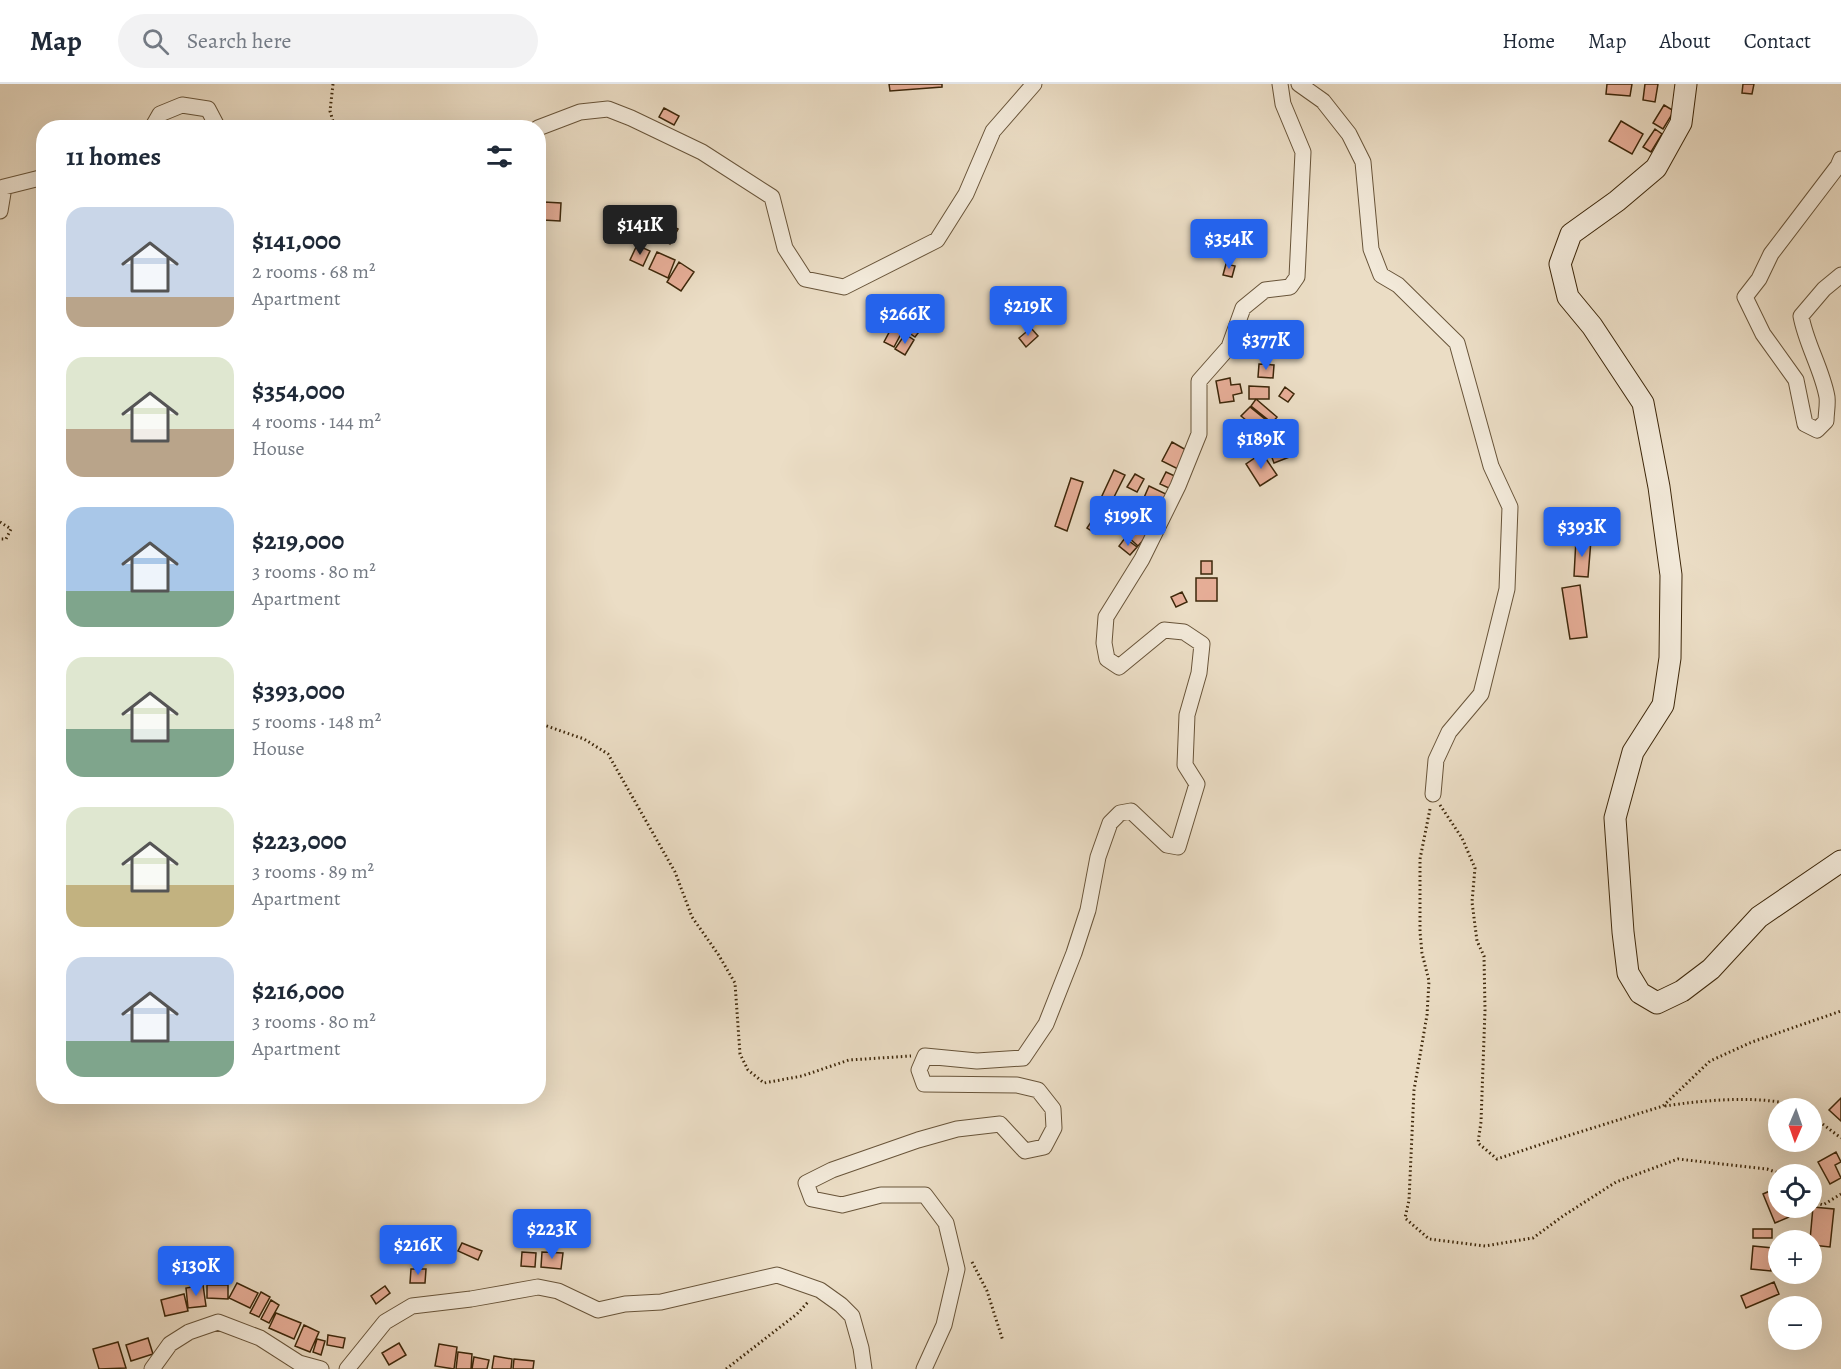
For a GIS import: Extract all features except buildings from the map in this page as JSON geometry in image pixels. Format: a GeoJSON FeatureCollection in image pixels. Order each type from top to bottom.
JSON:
{"type":"FeatureCollection","features":[{"type":"Feature","properties":{"kind":"main road"},"geometry":{"type":"LineString","coordinates":[[1686,84],[1681,123],[1656,168],[1617,201],[1571,234],[1560,264],[1568,297],[1592,326],[1643,403],[1659,487],[1671,575],[1670,658],[1663,705],[1633,752],[1615,818],[1628,973],[1640,993],[1657,1002],[1682,991],[1711,969],[1759,917],[1841,861]]}},
{"type":"Feature","properties":{"kind":"street"},"geometry":{"type":"LineString","coordinates":[[546,125],[580,112],[608,109],[702,152],[772,197],[785,248],[805,279],[844,287],[937,240],[966,194],[993,131],[1034,84]]}},
{"type":"Feature","properties":{"kind":"street"},"geometry":{"type":"LineString","coordinates":[[924,1369],[944,1325],[957,1269],[946,1223],[937,1208],[925,1195],[881,1195],[842,1205],[812,1199],[806,1183],[832,1170],[957,1128],[1000,1125],[1025,1151],[1044,1147],[1054,1128],[1053,1109],[1038,1090],[1017,1085],[924,1084],[919,1070],[925,1056],[977,1061],[1023,1059],[1046,1023],[1074,953],[1088,910],[1098,857],[1110,823],[1120,813],[1131,811],[1167,845],[1178,847],[1197,784],[1185,765],[1186,725],[1199,673],[1202,644],[1184,632],[1164,630],[1119,666],[1107,659],[1104,643],[1106,617],[1142,559],[1178,486],[1199,434],[1199,381],[1229,347],[1243,308],[1265,290],[1290,287],[1297,277],[1303,152],[1283,104],[1280,84]]}},
{"type":"Feature","properties":{"kind":"street"},"geometry":{"type":"LineString","coordinates":[[1299,84],[1323,101],[1349,134],[1363,162],[1371,249],[1381,275],[1398,285],[1457,343],[1491,466],[1510,507],[1507,589],[1481,694],[1449,732],[1436,760],[1433,794]]}},
{"type":"Feature","properties":{"kind":"street"},"geometry":{"type":"LineString","coordinates":[[157,120],[160,114],[182,105],[208,109],[214,120]]}},
{"type":"Feature","properties":{"kind":"street"},"geometry":{"type":"LineString","coordinates":[[1841,159],[1771,254],[1759,279],[1745,297],[1763,334],[1796,380],[1805,424],[1817,430],[1826,421],[1827,399],[1801,316],[1824,288],[1841,275]]}},
{"type":"Feature","properties":{"kind":"street"},"geometry":{"type":"LineString","coordinates":[[0,211],[4,187],[36,179]]}},
{"type":"Feature","properties":{"kind":"street"},"geometry":{"type":"LineString","coordinates":[[347,1369],[385,1322],[412,1306],[471,1299],[538,1287],[558,1291],[598,1310],[625,1304],[661,1302],[777,1275],[820,1290],[842,1305],[852,1316],[864,1369]]}},
{"type":"Feature","properties":{"kind":"street"},"geometry":{"type":"LineString","coordinates":[[152,1369],[170,1344],[189,1332],[218,1322],[260,1338],[299,1363],[321,1369]]}},
{"type":"Feature","properties":{"kind":"path"},"geometry":{"type":"LineString","coordinates":[[333,84],[330,111],[333,120]]}},
{"type":"Feature","properties":{"kind":"path"},"geometry":{"type":"LineString","coordinates":[[0,522],[11,529],[6,539],[0,539]]}},
{"type":"Feature","properties":{"kind":"path"},"geometry":{"type":"LineString","coordinates":[[546,726],[584,740],[608,754],[675,872],[692,917],[735,983],[740,1054],[748,1070],[764,1083],[802,1076],[849,1060],[896,1055],[925,1056]]}},
{"type":"Feature","properties":{"kind":"path"},"geometry":{"type":"LineString","coordinates":[[1433,794],[1462,838],[1475,868],[1472,902],[1477,941],[1484,956],[1485,1010],[1481,1122],[1478,1143],[1497,1159],[1663,1106],[1707,1100],[1768,1103]]}},
{"type":"Feature","properties":{"kind":"path"},"geometry":{"type":"LineString","coordinates":[[1433,794],[1420,859],[1420,932],[1422,953],[1429,981],[1427,1015],[1414,1090],[1409,1200],[1405,1218],[1429,1239],[1485,1246],[1533,1238],[1616,1182],[1678,1160],[1768,1169]]}},
{"type":"Feature","properties":{"kind":"path"},"geometry":{"type":"LineString","coordinates":[[1663,1106],[1710,1061],[1752,1042],[1841,1011]]}},
{"type":"Feature","properties":{"kind":"path"},"geometry":{"type":"LineString","coordinates":[[1822,1124],[1841,1138]]}},
{"type":"Feature","properties":{"kind":"path"},"geometry":{"type":"LineString","coordinates":[[1822,1205],[1841,1194]]}},
{"type":"Feature","properties":{"kind":"path"},"geometry":{"type":"LineString","coordinates":[[971,1261],[987,1291],[1003,1341]]}},
{"type":"Feature","properties":{"kind":"path"},"geometry":{"type":"LineString","coordinates":[[726,1369],[797,1314],[820,1290]]}}]}
